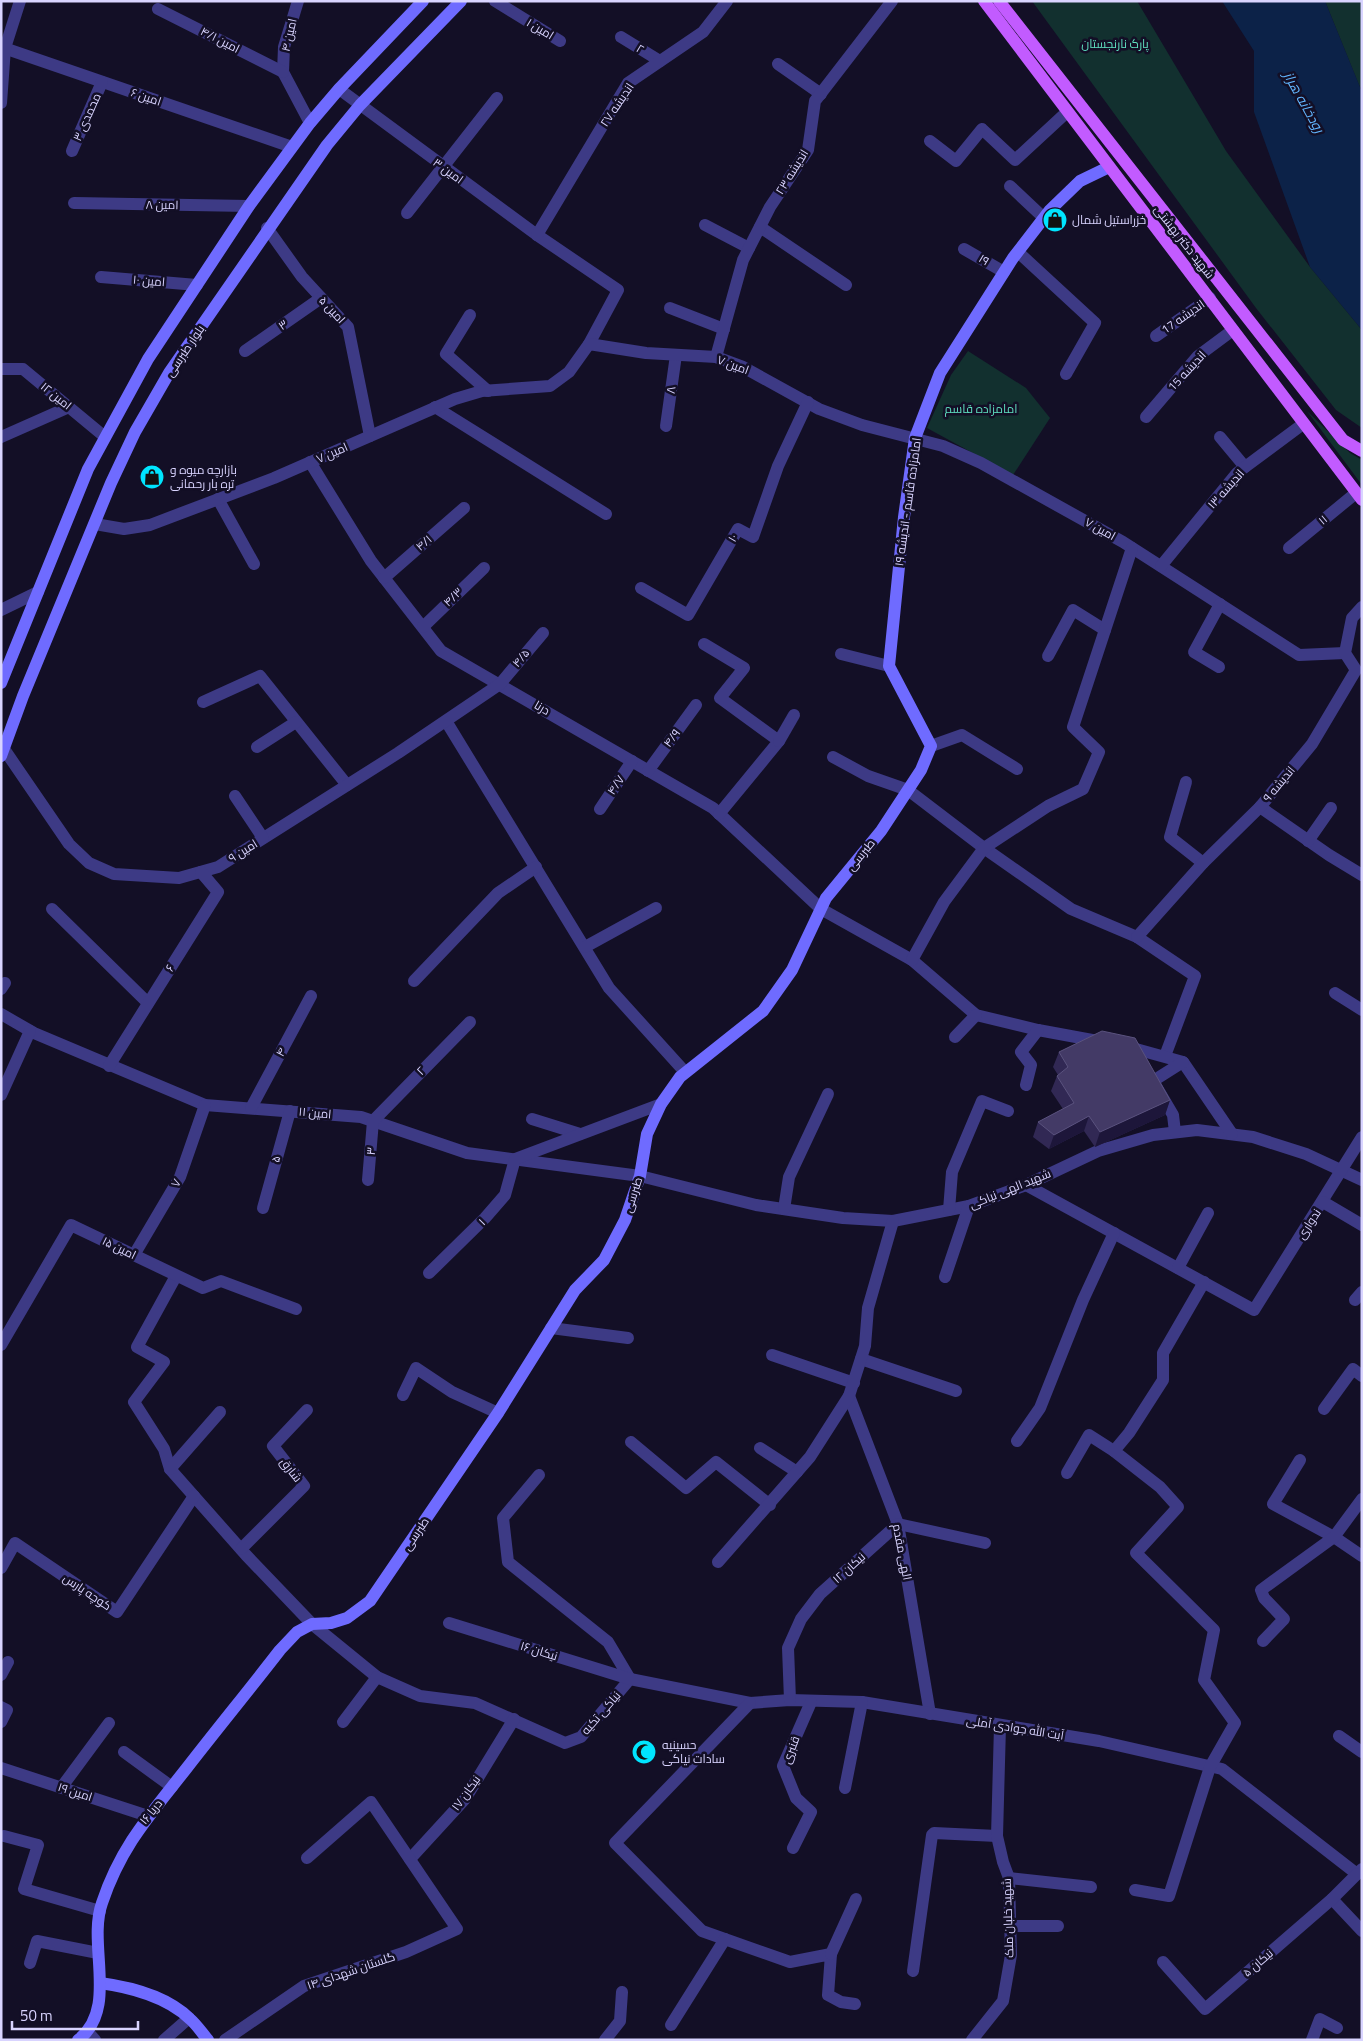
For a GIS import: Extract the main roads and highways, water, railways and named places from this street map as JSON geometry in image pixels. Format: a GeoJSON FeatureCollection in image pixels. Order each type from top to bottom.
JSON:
{"type":"FeatureCollection","features":[{"type":"Feature","properties":{"kind":"main road","name":"شهید دکتر بهشتی"},"geometry":{"type":"LineString","coordinates":[[984,1],[1359,496]]}},
{"type":"Feature","properties":{"kind":"main road","name":"شهید دکتر بهشتی"},"geometry":{"type":"LineString","coordinates":[[999,1],[1343,440],[1362,451]]}},
{"type":"Feature","properties":{"kind":"water","name":"رودخانه هراز"},"geometry":{"type":"Polygon","coordinates":[[[1222,1],[1325,1],[1362,92],[1362,330],[1310,267],[1254,112],[1254,51],[1222,1]]]}},
{"type":"Feature","properties":{"kind":"place","name":"خزراستیل شمال"},"geometry":{"type":"Point","coordinates":[1055,220]}},
{"type":"Feature","properties":{"kind":"place","name":"بازارچه میوه و تره بار رحمانی"},"geometry":{"type":"Point","coordinates":[152,477]}},
{"type":"Feature","properties":{"kind":"place","name":"حسینیه سادات نیاکی"},"geometry":{"type":"Point","coordinates":[644,1752]}},
{"type":"Feature","properties":{"kind":"park label","name":"پارک نارنجستان"},"geometry":{"type":"Point","coordinates":[1115,44]}},
{"type":"Feature","properties":{"kind":"park label","name":"امامزاده قاسم"},"geometry":{"type":"Point","coordinates":[981,409]}}]}
